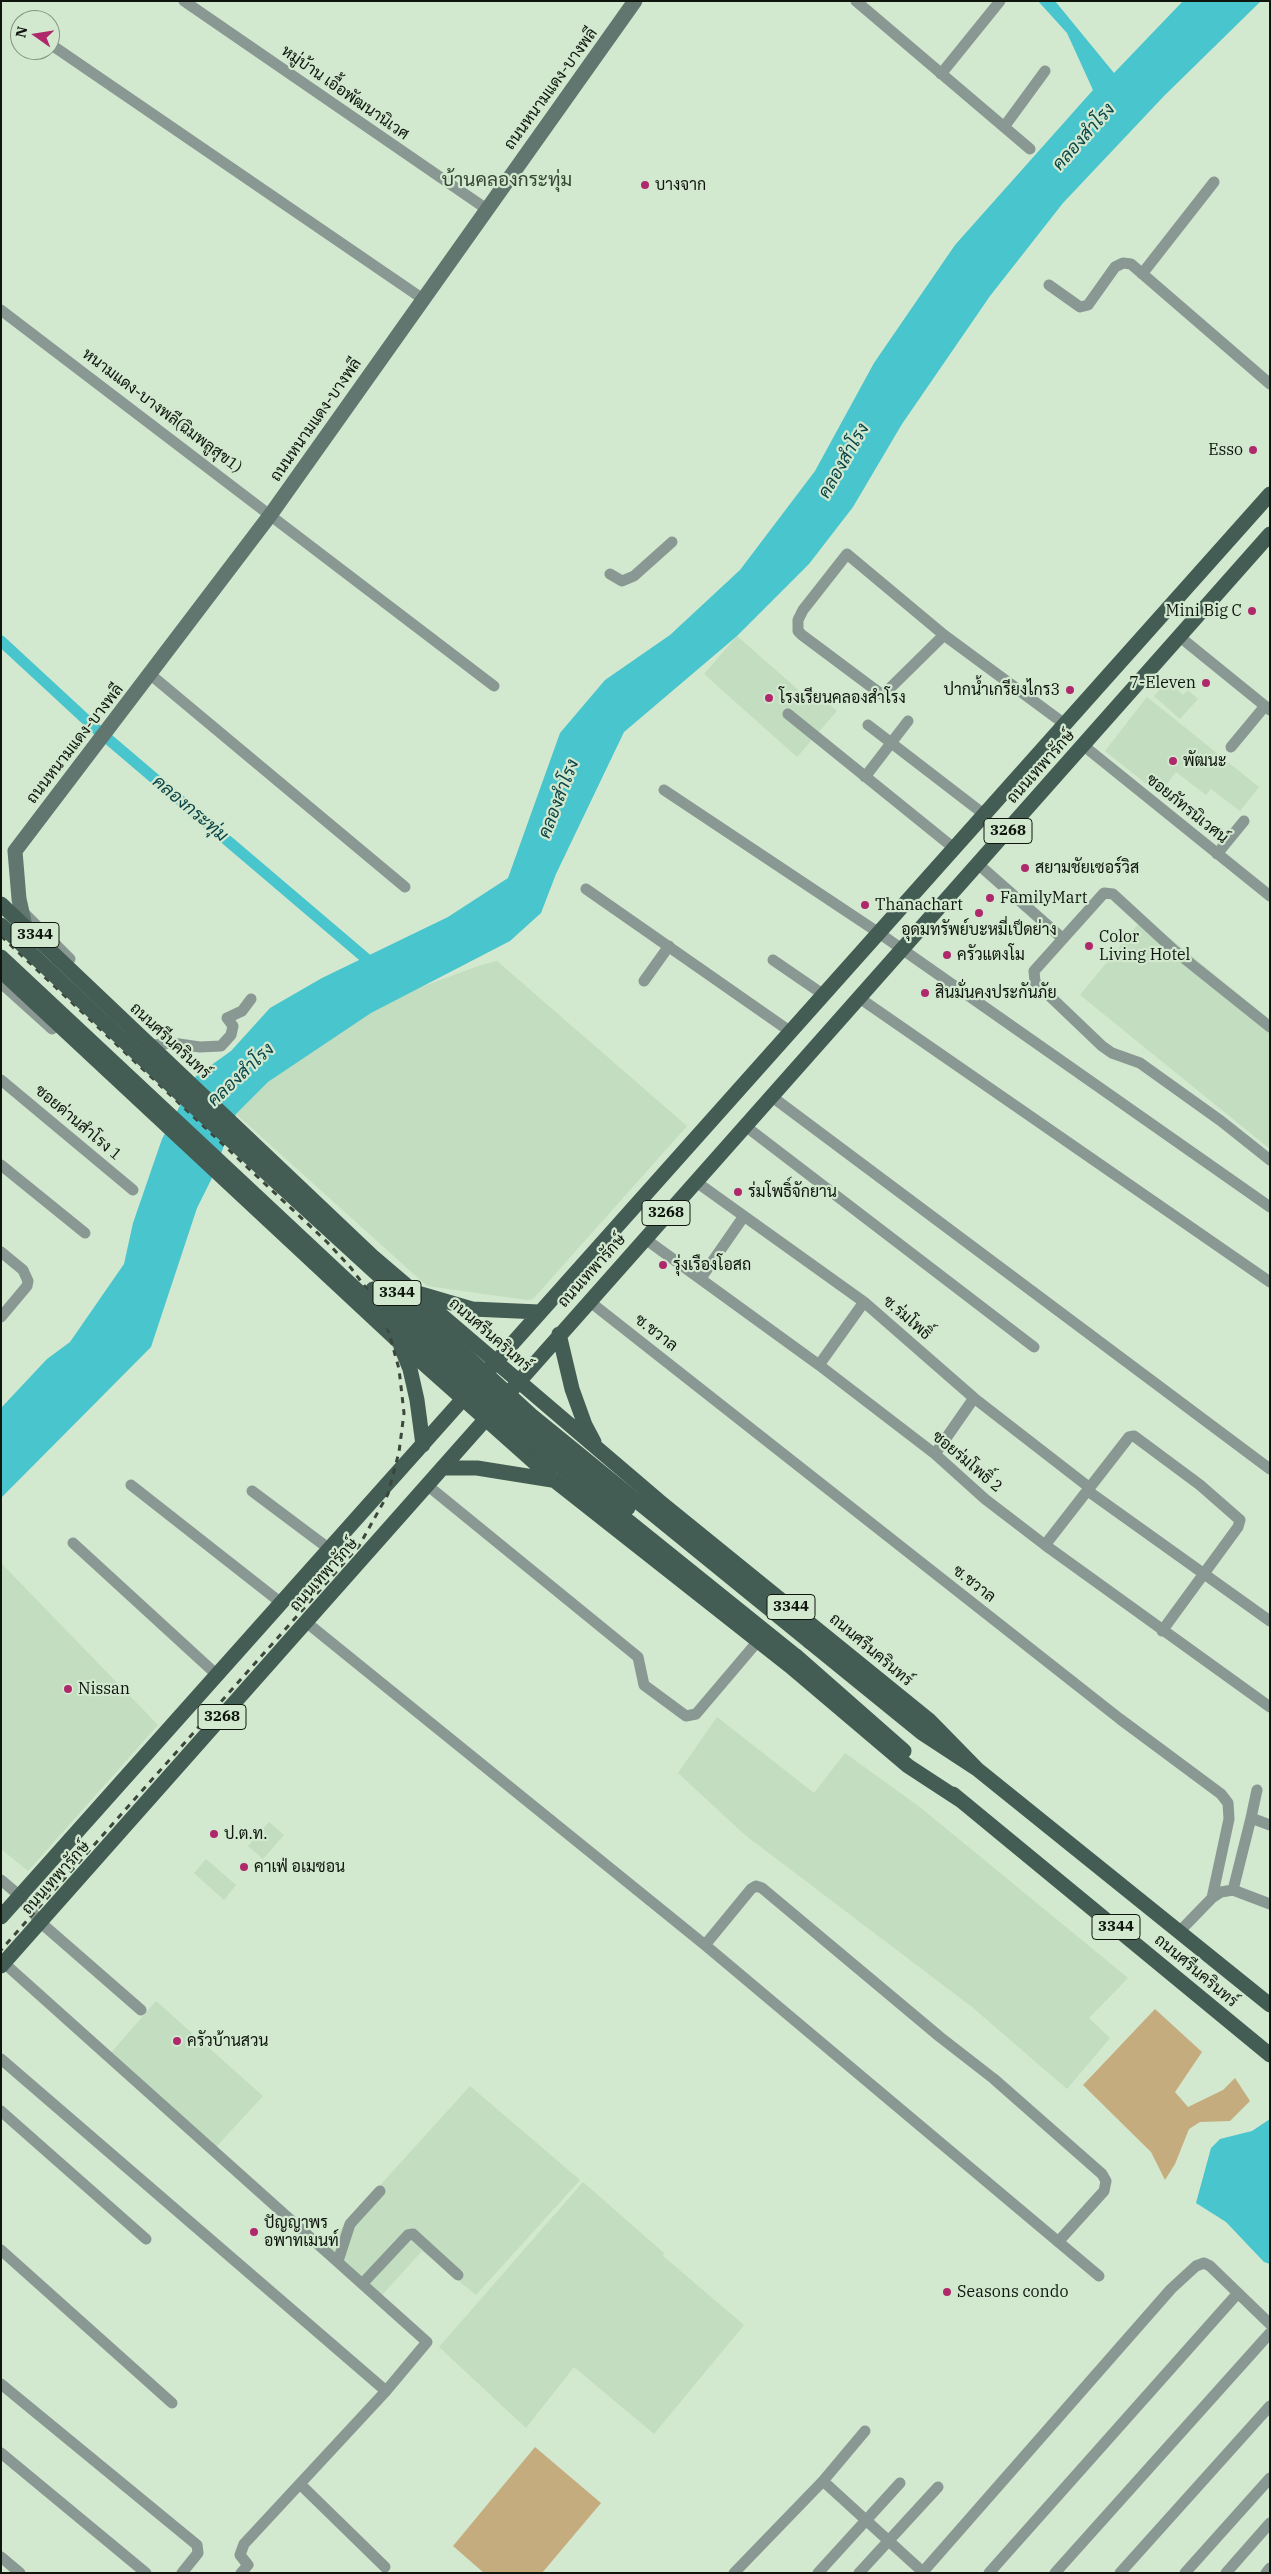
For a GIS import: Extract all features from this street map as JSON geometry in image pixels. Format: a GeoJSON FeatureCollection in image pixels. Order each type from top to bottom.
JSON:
{"type":"FeatureCollection","features":[{"type":"Feature","properties":{"kind":"main road","name":"ถนนหนามแดง-บางพลี"},"geometry":{"type":"LineString","coordinates":[[25,926],[8,852],[150,675],[271,514],[636,1]]}},
{"type":"Feature","properties":{"kind":"main road","name":"ถนนเทพารักษ์"},"geometry":{"type":"LineString","coordinates":[[1,1917],[328,1548],[423,1445],[494,1361],[1066,725],[1270,494]]}},
{"type":"Feature","properties":{"kind":"main road","name":"ถนนเทพารักษ์"},"geometry":{"type":"LineString","coordinates":[[2,1964],[1270,534]]}},
{"type":"Feature","properties":{"kind":"main road","name":"ถนนศรีนครินทร์"},"geometry":{"type":"LineString","coordinates":[[1,904],[372,1256],[599,1451],[929,1720],[977,1769]]}},
{"type":"Feature","properties":{"kind":"main road","name":"ถนนศรีนครินทร์"},"geometry":{"type":"LineString","coordinates":[[1,925],[182,1095],[531,1415],[922,1733],[977,1769],[1270,2005]]}},
{"type":"Feature","properties":{"kind":"main road","name":"ถนนศรีนครินทร์"},"geometry":{"type":"LineString","coordinates":[[1,957],[390,1321],[514,1429],[796,1656],[960,1800],[1270,2055]]}},
{"type":"Feature","properties":{"kind":"main road","name":"ถนนศรีนครินทร์"},"geometry":{"type":"LineString","coordinates":[[1,971],[398,1341],[554,1480],[758,1641],[908,1766],[960,1800]]}},
{"type":"Feature","properties":{"kind":"main road"},"geometry":{"type":"LineString","coordinates":[[342,1288],[360,1296],[378,1284],[381,1272],[372,1256]]}},
{"type":"Feature","properties":{"kind":"main road"},"geometry":{"type":"LineString","coordinates":[[373,1289],[500,1402],[628,1508]]}},
{"type":"Feature","properties":{"kind":"main road"},"geometry":{"type":"LineString","coordinates":[[413,1291],[472,1309],[539,1312]]}},
{"type":"Feature","properties":{"kind":"main road"},"geometry":{"type":"LineString","coordinates":[[559,1334],[572,1389],[585,1425],[599,1451]]}},
{"type":"Feature","properties":{"kind":"main road"},"geometry":{"type":"LineString","coordinates":[[398,1341],[410,1369],[417,1400],[423,1445]]}},
{"type":"Feature","properties":{"kind":"main road"},"geometry":{"type":"LineString","coordinates":[[442,1468],[477,1468],[554,1480]]}},
{"type":"Feature","properties":{"kind":"main road"},"geometry":{"type":"LineString","coordinates":[[630,1540],[623,1526],[624,1515],[628,1508],[644,1498],[659,1500]]}},
{"type":"Feature","properties":{"kind":"street","name":"หมู่บ้าน เอื้อพัฒนานิเวศ"},"geometry":{"type":"LineString","coordinates":[[184,1],[488,210]]}},
{"type":"Feature","properties":{"kind":"street"},"geometry":{"type":"LineString","coordinates":[[856,1],[1030,149]]}},
{"type":"Feature","properties":{"kind":"street"},"geometry":{"type":"LineString","coordinates":[[942,74],[1000,1]]}},
{"type":"Feature","properties":{"kind":"street"},"geometry":{"type":"LineString","coordinates":[[60,51],[423,299]]}},
{"type":"Feature","properties":{"kind":"street"},"geometry":{"type":"LineString","coordinates":[[1004,127],[1045,71]]}},
{"type":"Feature","properties":{"kind":"street"},"geometry":{"type":"LineString","coordinates":[[1142,274],[1214,182]]}},
{"type":"Feature","properties":{"kind":"street"},"geometry":{"type":"LineString","coordinates":[[1049,285],[1080,307],[1088,305],[1115,267],[1123,263],[1131,264],[1270,384]]}},
{"type":"Feature","properties":{"kind":"street","name":"หนามแดง-บางพลี(ฉิมพลูสุข1)"},"geometry":{"type":"LineString","coordinates":[[1,310],[271,514],[494,686]]}},
{"type":"Feature","properties":{"kind":"street"},"geometry":{"type":"LineString","coordinates":[[610,574],[622,581],[634,576],[672,542]]}},
{"type":"Feature","properties":{"kind":"street"},"geometry":{"type":"LineString","coordinates":[[944,635],[884,694],[881,694],[802,635],[798,631],[798,620],[803,610],[847,554],[944,635],[1066,725]]}},
{"type":"Feature","properties":{"kind":"street"},"geometry":{"type":"LineString","coordinates":[[1180,637],[1268,708],[1231,747]]}},
{"type":"Feature","properties":{"kind":"street"},"geometry":{"type":"LineString","coordinates":[[150,675],[405,888]]}},
{"type":"Feature","properties":{"kind":"street"},"geometry":{"type":"LineString","coordinates":[[788,714],[955,849]]}},
{"type":"Feature","properties":{"kind":"street"},"geometry":{"type":"LineString","coordinates":[[865,777],[908,721]]}},
{"type":"Feature","properties":{"kind":"street"},"geometry":{"type":"LineString","coordinates":[[868,725],[985,815]]}},
{"type":"Feature","properties":{"kind":"street","name":"ซอยภัทรนิเวศน์"},"geometry":{"type":"LineString","coordinates":[[1084,746],[1270,896]]}},
{"type":"Feature","properties":{"kind":"street"},"geometry":{"type":"LineString","coordinates":[[664,790],[879,933],[1270,1207]]}},
{"type":"Feature","properties":{"kind":"street"},"geometry":{"type":"LineString","coordinates":[[1217,854],[1244,822]]}},
{"type":"Feature","properties":{"kind":"street"},"geometry":{"type":"LineString","coordinates":[[978,864],[1062,938]]}},
{"type":"Feature","properties":{"kind":"street"},"geometry":{"type":"LineString","coordinates":[[586,889],[790,1032]]}},
{"type":"Feature","properties":{"kind":"street"},"geometry":{"type":"LineString","coordinates":[[1270,1027],[1175,951],[1113,894],[1104,893],[1036,967],[1035,982],[1102,1046],[1112,1053],[1140,1063],[1221,1121],[1270,1160]]}},
{"type":"Feature","properties":{"kind":"street"},"geometry":{"type":"LineString","coordinates":[[21,910],[157,1048],[172,1043],[192,1047],[221,1046],[231,1035],[232,1026],[227,1018],[242,1011],[251,999]]}},
{"type":"Feature","properties":{"kind":"street"},"geometry":{"type":"LineString","coordinates":[[644,982],[669,946]]}},
{"type":"Feature","properties":{"kind":"street"},"geometry":{"type":"LineString","coordinates":[[773,960],[824,994]]}},
{"type":"Feature","properties":{"kind":"street"},"geometry":{"type":"LineString","coordinates":[[1,983],[126,1094]]}},
{"type":"Feature","properties":{"kind":"street"},"geometry":{"type":"LineString","coordinates":[[858,997],[1270,1282]]}},
{"type":"Feature","properties":{"kind":"street","name":"ซอยด่านสำโรง 1"},"geometry":{"type":"LineString","coordinates":[[1,1080],[133,1190]]}},
{"type":"Feature","properties":{"kind":"street"},"geometry":{"type":"LineString","coordinates":[[771,1096],[1270,1470]]}},
{"type":"Feature","properties":{"kind":"street"},"geometry":{"type":"LineString","coordinates":[[744,1126],[1034,1346]]}},
{"type":"Feature","properties":{"kind":"street"},"geometry":{"type":"LineString","coordinates":[[1,1165],[85,1233]]}},
{"type":"Feature","properties":{"kind":"street","name":"ซ.ร่มโพธิ์"},"geometry":{"type":"LineString","coordinates":[[695,1181],[864,1302],[974,1398],[1089,1490],[1203,1575],[1270,1622]]}},
{"type":"Feature","properties":{"kind":"street"},"geometry":{"type":"LineString","coordinates":[[701,1278],[744,1216]]}},
{"type":"Feature","properties":{"kind":"street","name":"ซอยร่มโพธิ์ 2"},"geometry":{"type":"LineString","coordinates":[[644,1238],[819,1365],[935,1454],[985,1499],[1045,1545],[1270,1707]]}},
{"type":"Feature","properties":{"kind":"street"},"geometry":{"type":"LineString","coordinates":[[1,1252],[27,1275],[27,1286],[1,1317]]}},
{"type":"Feature","properties":{"kind":"street","name":"ซ.ชวาล"},"geometry":{"type":"LineString","coordinates":[[589,1301],[1120,1719],[1221,1794],[1228,1803],[1229,1819],[1212,1898]]}},
{"type":"Feature","properties":{"kind":"street"},"geometry":{"type":"LineString","coordinates":[[819,1365],[864,1302]]}},
{"type":"Feature","properties":{"kind":"street"},"geometry":{"type":"LineString","coordinates":[[935,1454],[974,1398]]}},
{"type":"Feature","properties":{"kind":"street"},"geometry":{"type":"LineString","coordinates":[[1045,1545],[1131,1436],[1200,1485],[1235,1514],[1240,1523],[1162,1631]]}},
{"type":"Feature","properties":{"kind":"street"},"geometry":{"type":"LineString","coordinates":[[131,1485],[280,1602]]}},
{"type":"Feature","properties":{"kind":"street"},"geometry":{"type":"LineString","coordinates":[[427,1485],[638,1658],[644,1685],[686,1716],[696,1714],[758,1641]]}},
{"type":"Feature","properties":{"kind":"street"},"geometry":{"type":"LineString","coordinates":[[252,1491],[328,1548]]}},
{"type":"Feature","properties":{"kind":"street"},"geometry":{"type":"LineString","coordinates":[[73,1543],[216,1674]]}},
{"type":"Feature","properties":{"kind":"street"},"geometry":{"type":"LineString","coordinates":[[306,1622],[705,1945],[1099,2276]]}},
{"type":"Feature","properties":{"kind":"street"},"geometry":{"type":"LineString","coordinates":[[1233,1890],[1258,1790]]}},
{"type":"Feature","properties":{"kind":"street"},"geometry":{"type":"LineString","coordinates":[[1250,1818],[1270,1825]]}},
{"type":"Feature","properties":{"kind":"street"},"geometry":{"type":"LineString","coordinates":[[1,1880],[20,1896],[40,1922],[141,2010]]}},
{"type":"Feature","properties":{"kind":"street"},"geometry":{"type":"LineString","coordinates":[[705,1945],[751,1889],[756,1886],[762,1888],[1032,2111],[1102,2174],[1106,2181],[1104,2191],[1058,2242]]}},
{"type":"Feature","properties":{"kind":"street"},"geometry":{"type":"LineString","coordinates":[[1180,1931],[1212,1898],[1221,1892],[1233,1890],[1270,1904]]}},
{"type":"Feature","properties":{"kind":"street"},"geometry":{"type":"LineString","coordinates":[[2,1964],[363,2283],[427,2342],[386,2391],[244,2544],[240,2555],[248,2564],[241,2573]]}},
{"type":"Feature","properties":{"kind":"street"},"geometry":{"type":"LineString","coordinates":[[1,2059],[386,2391]]}},
{"type":"Feature","properties":{"kind":"street"},"geometry":{"type":"LineString","coordinates":[[1,2112],[146,2239]]}},
{"type":"Feature","properties":{"kind":"street"},"geometry":{"type":"LineString","coordinates":[[338,2261],[350,2224],[380,2191]]}},
{"type":"Feature","properties":{"kind":"street"},"geometry":{"type":"LineString","coordinates":[[363,2283],[408,2235],[412,2234],[458,2275]]}},
{"type":"Feature","properties":{"kind":"street"},"geometry":{"type":"LineString","coordinates":[[1,2250],[172,2403]]}},
{"type":"Feature","properties":{"kind":"street"},"geometry":{"type":"LineString","coordinates":[[823,2481],[889,2539],[923,2572],[1171,2289],[1196,2266],[1204,2264],[1210,2266],[1270,2324]]}},
{"type":"Feature","properties":{"kind":"street"},"geometry":{"type":"LineString","coordinates":[[989,2573],[1238,2293]]}},
{"type":"Feature","properties":{"kind":"street"},"geometry":{"type":"LineString","coordinates":[[1055,2573],[1270,2333]]}},
{"type":"Feature","properties":{"kind":"street"},"geometry":{"type":"LineString","coordinates":[[1,2384],[197,2545],[198,2554],[184,2572]]}},
{"type":"Feature","properties":{"kind":"street"},"geometry":{"type":"LineString","coordinates":[[1120,2573],[1270,2406]]}},
{"type":"Feature","properties":{"kind":"street"},"geometry":{"type":"LineString","coordinates":[[734,2573],[823,2481],[865,2431]]}},
{"type":"Feature","properties":{"kind":"street"},"geometry":{"type":"LineString","coordinates":[[1,2453],[146,2573]]}},
{"type":"Feature","properties":{"kind":"street"},"geometry":{"type":"LineString","coordinates":[[1185,2573],[1270,2478]]}},
{"type":"Feature","properties":{"kind":"street"},"geometry":{"type":"LineString","coordinates":[[818,2573],[900,2483]]}},
{"type":"Feature","properties":{"kind":"street"},"geometry":{"type":"LineString","coordinates":[[300,2484],[385,2567]]}},
{"type":"Feature","properties":{"kind":"street"},"geometry":{"type":"LineString","coordinates":[[859,2573],[938,2487]]}},
{"type":"Feature","properties":{"kind":"street"},"geometry":{"type":"LineString","coordinates":[[1226,2573],[1270,2523]]}},
{"type":"Feature","properties":{"kind":"street"},"geometry":{"type":"LineString","coordinates":[[1,2557],[20,2573]]}},
{"type":"Feature","properties":{"kind":"street"},"geometry":{"type":"LineString","coordinates":[[1266,2573],[1270,2568]]}},
{"type":"Feature","properties":{"kind":"shaded area","name":"โรงเรียนคลองสำโรง"},"geometry":{"type":"Polygon","coordinates":[[[737,636],[812,702],[819,695],[837,711],[797,757],[704,674],[737,636]]]}},
{"type":"Feature","properties":{"kind":"shaded area"},"geometry":{"type":"Polygon","coordinates":[[[1167,681],[1183,695],[1188,690],[1198,699],[1180,719],[1154,696],[1167,681]]]}},
{"type":"Feature","properties":{"kind":"shaded area","name":"พัฒนะ"},"geometry":{"type":"Polygon","coordinates":[[[1147,697],[1259,787],[1240,811],[1211,789],[1206,795],[1176,772],[1159,794],[1105,751],[1147,697]]]}},
{"type":"Feature","properties":{"kind":"shaded area"},"geometry":{"type":"Polygon","coordinates":[[[1144,917],[1270,1020],[1270,1149],[1080,995],[1144,917]]]}},
{"type":"Feature","properties":{"kind":"shaded area"},"geometry":{"type":"Polygon","coordinates":[[[497,961],[687,1126],[533,1299],[527,1300],[427,1286],[236,1114],[268,1082],[371,1013],[416,989],[497,961]]]}},
{"type":"Feature","properties":{"kind":"shaded area"},"geometry":{"type":"Polygon","coordinates":[[[1,1563],[158,1725],[28,1871],[1,1849],[1,1563]]]}},
{"type":"Feature","properties":{"kind":"shaded area"},"geometry":{"type":"Polygon","coordinates":[[[717,1717],[814,1793],[845,1753],[921,1808],[1128,1978],[1089,2018],[1110,2038],[1067,2089],[972,2007],[745,1835],[678,1773],[717,1717]]]}},
{"type":"Feature","properties":{"kind":"shaded area"},"geometry":{"type":"Polygon","coordinates":[[[269,1822],[284,1835],[263,1859],[248,1846],[269,1822]]]}},
{"type":"Feature","properties":{"kind":"shaded area"},"geometry":{"type":"Polygon","coordinates":[[[206,1859],[236,1885],[224,1900],[194,1873],[206,1859]]]}},
{"type":"Feature","properties":{"kind":"shaded area","name":"ครัวบ้านสวน"},"geometry":{"type":"Polygon","coordinates":[[[156,2001],[263,2096],[216,2147],[110,2054],[156,2001]]]}},
{"type":"Feature","properties":{"kind":"shaded area"},"geometry":{"type":"Polygon","coordinates":[[[1155,2009],[1202,2052],[1175,2092],[1188,2107],[1223,2090],[1235,2078],[1250,2101],[1230,2121],[1200,2122],[1189,2129],[1175,2164],[1165,2180],[1151,2152],[1083,2085],[1155,2009]]]}},
{"type":"Feature","properties":{"kind":"shaded area"},"geometry":{"type":"Polygon","coordinates":[[[470,2086],[580,2180],[476,2295],[422,2251],[382,2295],[326,2245],[470,2086]]]}},
{"type":"Feature","properties":{"kind":"shaded area"},"geometry":{"type":"Polygon","coordinates":[[[583,2182],[664,2253],[663,2256],[744,2325],[654,2434],[574,2367],[526,2428],[439,2347],[583,2182]]]}},
{"type":"Feature","properties":{"kind":"shaded area"},"geometry":{"type":"Polygon","coordinates":[[[535,2447],[601,2503],[542,2573],[484,2573],[453,2546],[535,2447]]]}},
{"type":"Feature","properties":{"kind":"water","name":"คลองสำโรง"},"geometry":{"type":"Polygon","coordinates":[[[1038,1],[1055,1],[1114,73],[1183,1],[1261,1],[1164,96],[1063,203],[990,296],[902,424],[853,507],[809,564],[737,636],[624,732],[556,874],[541,913],[510,941],[371,1013],[268,1082],[236,1114],[211,1180],[197,1208],[151,1347],[1,1498],[1,1408],[47,1359],[70,1342],[124,1264],[133,1223],[162,1139],[196,1076],[231,1051],[270,1008],[322,978],[448,917],[508,878],[560,733],[605,680],[670,635],[740,570],[815,471],[874,363],[955,245],[1093,90],[1067,33],[1038,1]]]}},
{"type":"Feature","properties":{"kind":"water"},"geometry":{"type":"Polygon","coordinates":[[[1270,2119],[1270,2264],[1264,2262],[1226,2222],[1196,2203],[1211,2148],[1220,2139],[1252,2131],[1270,2119]]]}},
{"type":"Feature","properties":{"kind":"waterway","name":"คลองกระทุ่ม"},"geometry":{"type":"LineString","coordinates":[[1,641],[94,727],[376,967]]}},
{"type":"Feature","properties":{"kind":"railway"},"geometry":{"type":"LineString","coordinates":[[1,936],[327,1242],[351,1268],[372,1296],[388,1329],[399,1369],[404,1413],[399,1452],[388,1494],[359,1546],[1,1950]]}},
{"type":"Feature","properties":{"kind":"place","name":"บางจาก"},"geometry":{"type":"Point","coordinates":[645,185]}},
{"type":"Feature","properties":{"kind":"place","name":"Esso"},"geometry":{"type":"Point","coordinates":[1253,450]}},
{"type":"Feature","properties":{"kind":"place","name":"Mini Big C"},"geometry":{"type":"Point","coordinates":[1252,611]}},
{"type":"Feature","properties":{"kind":"place","name":"7-Eleven"},"geometry":{"type":"Point","coordinates":[1206,683]}},
{"type":"Feature","properties":{"kind":"place","name":"ปากน้ำเกรียงไกร3"},"geometry":{"type":"Point","coordinates":[1070,690]}},
{"type":"Feature","properties":{"kind":"place","name":"โรงเรียนคลองสำโรง"},"geometry":{"type":"Point","coordinates":[769,698]}},
{"type":"Feature","properties":{"kind":"place","name":"พัฒนะ"},"geometry":{"type":"Point","coordinates":[1173,761]}},
{"type":"Feature","properties":{"kind":"place","name":"สยามชัยเซอร์วิส"},"geometry":{"type":"Point","coordinates":[1025,868]}},
{"type":"Feature","properties":{"kind":"place","name":"FamilyMart"},"geometry":{"type":"Point","coordinates":[990,898]}},
{"type":"Feature","properties":{"kind":"place","name":"Thanachart"},"geometry":{"type":"Point","coordinates":[865,905]}},
{"type":"Feature","properties":{"kind":"place","name":"อุดมทรัพย์บะหมี่เป็ดย่าง"},"geometry":{"type":"Point","coordinates":[979,913]}},
{"type":"Feature","properties":{"kind":"place","name":"Color Living Hotel"},"geometry":{"type":"Point","coordinates":[1089,946]}},
{"type":"Feature","properties":{"kind":"place","name":"ครัวแตงโม"},"geometry":{"type":"Point","coordinates":[947,955]}},
{"type":"Feature","properties":{"kind":"place","name":"สินมั่นคงประกันภัย"},"geometry":{"type":"Point","coordinates":[925,993]}},
{"type":"Feature","properties":{"kind":"place","name":"ร่มโพธิ์จักยาน"},"geometry":{"type":"Point","coordinates":[738,1192]}},
{"type":"Feature","properties":{"kind":"place","name":"รุ่งเรืองโอสถ"},"geometry":{"type":"Point","coordinates":[663,1265]}},
{"type":"Feature","properties":{"kind":"place","name":"Nissan"},"geometry":{"type":"Point","coordinates":[68,1689]}},
{"type":"Feature","properties":{"kind":"place","name":"ป.ต.ท."},"geometry":{"type":"Point","coordinates":[214,1834]}},
{"type":"Feature","properties":{"kind":"place","name":"คาเฟ่ อเมซอน"},"geometry":{"type":"Point","coordinates":[244,1867]}},
{"type":"Feature","properties":{"kind":"place","name":"ครัวบ้านสวน"},"geometry":{"type":"Point","coordinates":[177,2041]}},
{"type":"Feature","properties":{"kind":"place","name":"ปัญญาพร อพาทเมนท์"},"geometry":{"type":"Point","coordinates":[254,2232]}},
{"type":"Feature","properties":{"kind":"place","name":"Seasons condo"},"geometry":{"type":"Point","coordinates":[947,2292]}},
{"type":"Feature","properties":{"kind":"district","name":"บ้านคลองกระทุ่ม"},"geometry":{"type":"Point","coordinates":[507,181]}}]}
